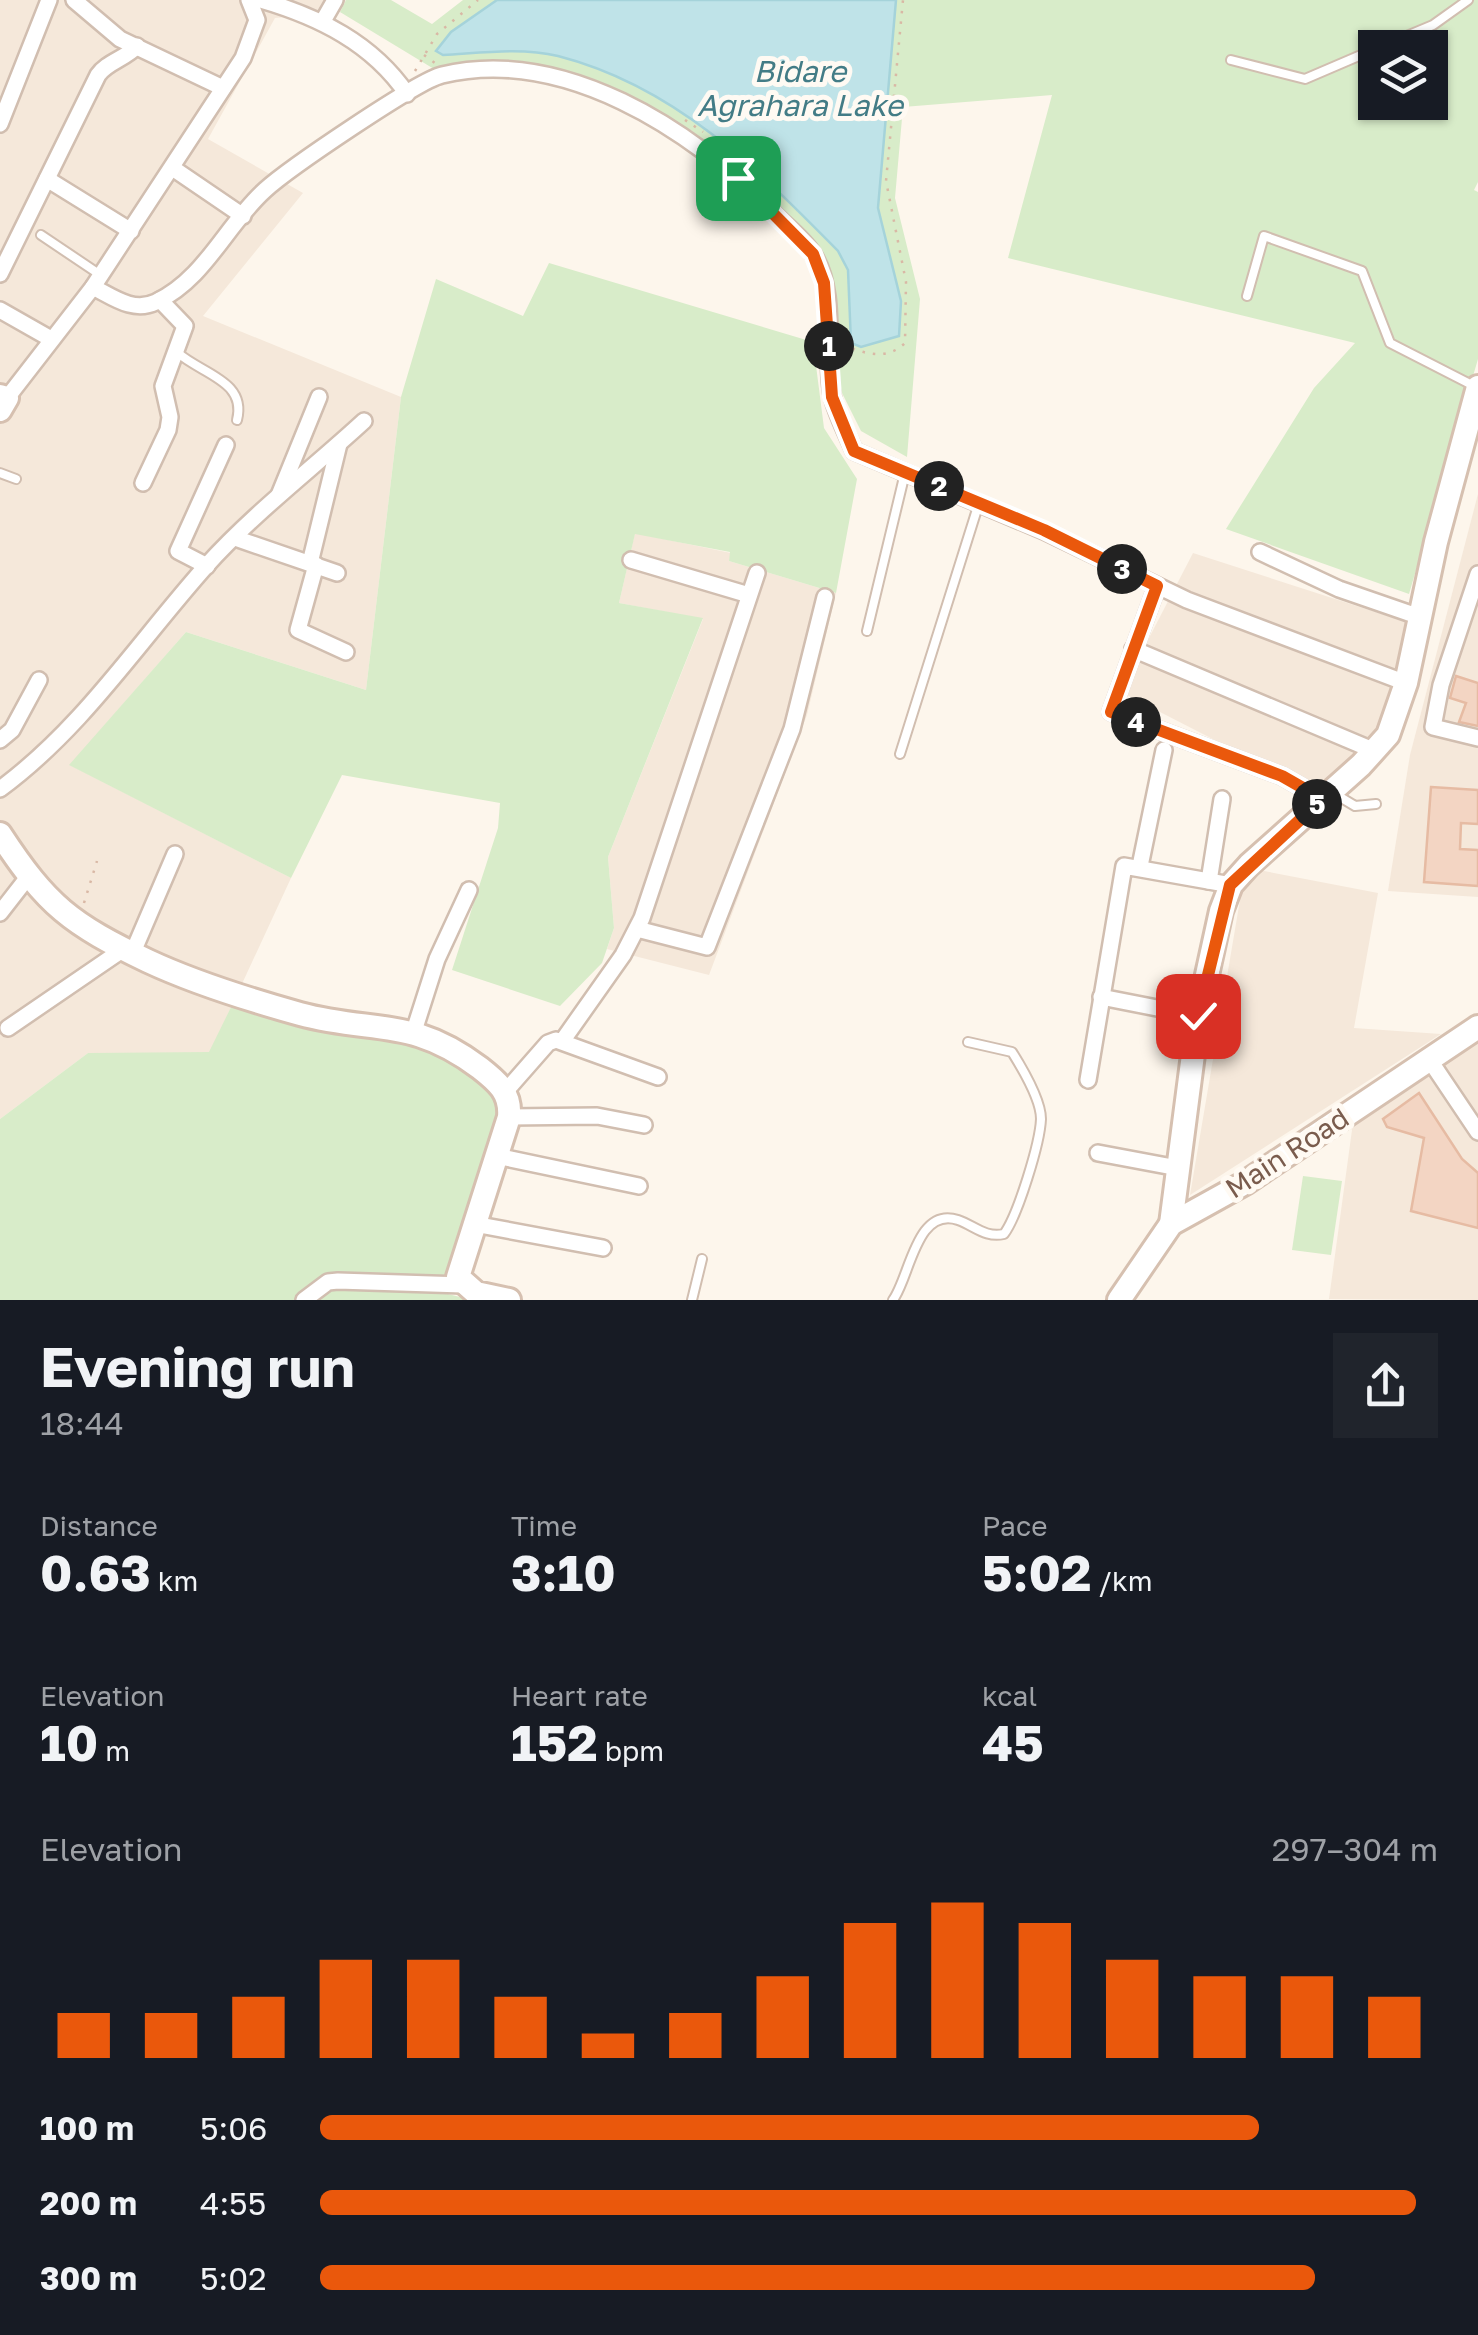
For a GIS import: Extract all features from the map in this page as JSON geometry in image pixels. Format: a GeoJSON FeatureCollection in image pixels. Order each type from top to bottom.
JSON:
{"type":"FeatureCollection","features":[{"type":"Feature","properties":{"kind":"street"},"geometry":{"type":"LineString","coordinates":[[0,124],[49,0]]}},
{"type":"Feature","properties":{"kind":"street"},"geometry":{"type":"LineString","coordinates":[[74,0],[105,29],[223,88]]}},
{"type":"Feature","properties":{"kind":"street"},"geometry":{"type":"LineString","coordinates":[[2,401],[97,281],[174,169],[255,29],[249,0]]}},
{"type":"Feature","properties":{"kind":"street"},"geometry":{"type":"LineString","coordinates":[[261,0],[303,6],[388,68],[407,94]]}},
{"type":"Feature","properties":{"kind":"street"},"geometry":{"type":"LineString","coordinates":[[323,21],[335,0]]}},
{"type":"Feature","properties":{"kind":"street"},"geometry":{"type":"LineString","coordinates":[[0,274],[103,68],[123,60],[136,46]]}},
{"type":"Feature","properties":{"kind":"street"},"geometry":{"type":"LineString","coordinates":[[97,281],[136,307],[183,287],[243,216],[284,176],[440,75],[505,70],[554,78],[628,103],[685,136],[738,178],[813,254],[824,283],[832,397],[854,451],[979,503],[1157,586],[1407,678],[1441,686]]}},
{"type":"Feature","properties":{"kind":"street"},"geometry":{"type":"LineString","coordinates":[[174,169],[243,216]]}},
{"type":"Feature","properties":{"kind":"street"},"geometry":{"type":"LineString","coordinates":[[47,178],[131,231]]}},
{"type":"Feature","properties":{"kind":"street"},"geometry":{"type":"LineString","coordinates":[[143,484],[168,430],[170,416],[162,386],[178,352],[183,319],[160,300]]}},
{"type":"Feature","properties":{"kind":"street"},"geometry":{"type":"LineString","coordinates":[[0,310],[50,338]]}},
{"type":"Feature","properties":{"kind":"street"},"geometry":{"type":"LineString","coordinates":[[1220,883],[1324,797],[1376,751],[1388,735],[1407,678],[1478,387]]}},
{"type":"Feature","properties":{"kind":"street"},"geometry":{"type":"LineString","coordinates":[[277,502],[319,396]]}},
{"type":"Feature","properties":{"kind":"street"},"geometry":{"type":"LineString","coordinates":[[0,788],[30,767],[138,652],[207,566],[364,420]]}},
{"type":"Feature","properties":{"kind":"street"},"geometry":{"type":"LineString","coordinates":[[339,444],[298,630],[346,652]]}},
{"type":"Feature","properties":{"kind":"street"},"geometry":{"type":"LineString","coordinates":[[207,566],[178,552],[226,446]]}},
{"type":"Feature","properties":{"kind":"street"},"geometry":{"type":"LineString","coordinates":[[235,538],[337,572]]}},
{"type":"Feature","properties":{"kind":"street"},"geometry":{"type":"LineString","coordinates":[[1260,552],[1338,588],[1420,616]]}},
{"type":"Feature","properties":{"kind":"street"},"geometry":{"type":"LineString","coordinates":[[631,560],[750,595]]}},
{"type":"Feature","properties":{"kind":"street"},"geometry":{"type":"LineString","coordinates":[[563,1040],[623,956],[637,929],[757,574]]}},
{"type":"Feature","properties":{"kind":"street"},"geometry":{"type":"LineString","coordinates":[[1478,574],[1441,686],[1433,727],[1478,738]]}},
{"type":"Feature","properties":{"kind":"street"},"geometry":{"type":"LineString","coordinates":[[1157,586],[1111,712],[1282,776],[1324,797]]}},
{"type":"Feature","properties":{"kind":"street"},"geometry":{"type":"LineString","coordinates":[[637,929],[707,947],[792,728],[825,597]]}},
{"type":"Feature","properties":{"kind":"street"},"geometry":{"type":"LineString","coordinates":[[1133,649],[1376,751]]}},
{"type":"Feature","properties":{"kind":"street"},"geometry":{"type":"LineString","coordinates":[[0,740],[12,730],[39,680]]}},
{"type":"Feature","properties":{"kind":"street"},"geometry":{"type":"LineString","coordinates":[[1140,866],[1164,750]]}},
{"type":"Feature","properties":{"kind":"street"},"geometry":{"type":"LineString","coordinates":[[1171,1224],[1220,883],[1222,799]]}},
{"type":"Feature","properties":{"kind":"street"},"geometry":{"type":"LineString","coordinates":[[0,834],[46,900],[129,950],[304,1015],[414,1030],[458,1051],[505,1092],[509,1117],[458,1278],[463,1285]]}},
{"type":"Feature","properties":{"kind":"street"},"geometry":{"type":"LineString","coordinates":[[8,1028],[129,950],[175,854]]}},
{"type":"Feature","properties":{"kind":"street"},"geometry":{"type":"LineString","coordinates":[[1088,1080],[1121,872],[1129,864],[1220,883]]}},
{"type":"Feature","properties":{"kind":"street"},"geometry":{"type":"LineString","coordinates":[[0,913],[28,877]]}},
{"type":"Feature","properties":{"kind":"street"},"geometry":{"type":"LineString","coordinates":[[414,1030],[437,959],[469,890]]}},
{"type":"Feature","properties":{"kind":"street"},"geometry":{"type":"LineString","coordinates":[[1101,997],[1198,1016]]}},
{"type":"Feature","properties":{"kind":"street","name":"Main Road"},"geometry":{"type":"LineString","coordinates":[[1119,1300],[1171,1224],[1245,1182],[1478,1027]]}},
{"type":"Feature","properties":{"kind":"street"},"geometry":{"type":"LineString","coordinates":[[505,1092],[548,1043],[563,1040],[658,1077]]}},
{"type":"Feature","properties":{"kind":"street"},"geometry":{"type":"LineString","coordinates":[[1429,1060],[1478,1132]]}},
{"type":"Feature","properties":{"kind":"street"},"geometry":{"type":"LineString","coordinates":[[509,1117],[598,1116],[644,1124]]}},
{"type":"Feature","properties":{"kind":"street"},"geometry":{"type":"LineString","coordinates":[[1098,1153],[1178,1168]]}},
{"type":"Feature","properties":{"kind":"street"},"geometry":{"type":"LineString","coordinates":[[496,1156],[639,1186]]}},
{"type":"Feature","properties":{"kind":"street"},"geometry":{"type":"LineString","coordinates":[[474,1224],[604,1248]]}},
{"type":"Feature","properties":{"kind":"street"},"geometry":{"type":"LineString","coordinates":[[304,1300],[328,1282],[338,1281],[463,1285],[509,1300]]}},
{"type":"Feature","properties":{"kind":"lane"},"geometry":{"type":"LineString","coordinates":[[1419,30],[1468,0]]}},
{"type":"Feature","properties":{"kind":"lane"},"geometry":{"type":"LineString","coordinates":[[1231,60],[1305,79],[1358,56]]}},
{"type":"Feature","properties":{"kind":"lane"},"geometry":{"type":"LineString","coordinates":[[40,235],[97,281]]}},
{"type":"Feature","properties":{"kind":"lane"},"geometry":{"type":"LineString","coordinates":[[1247,296],[1264,236],[1362,270],[1390,342],[1478,387]]}},
{"type":"Feature","properties":{"kind":"lane"},"geometry":{"type":"LineString","coordinates":[[178,352],[234,390],[240,407],[237,420]]}},
{"type":"Feature","properties":{"kind":"lane"},"geometry":{"type":"LineString","coordinates":[[867,631],[906,472]]}},
{"type":"Feature","properties":{"kind":"lane"},"geometry":{"type":"LineString","coordinates":[[0,473],[16,480]]}},
{"type":"Feature","properties":{"kind":"lane"},"geometry":{"type":"LineString","coordinates":[[900,754],[979,503]]}},
{"type":"Feature","properties":{"kind":"lane"},"geometry":{"type":"LineString","coordinates":[[1324,797],[1355,806],[1376,804]]}},
{"type":"Feature","properties":{"kind":"lane"},"geometry":{"type":"LineString","coordinates":[[893,1300],[924,1232],[935,1222],[957,1220],[984,1234],[1004,1234],[1025,1178],[1041,1117],[1036,1102],[1012,1052],[968,1042]]}},
{"type":"Feature","properties":{"kind":"lane"},"geometry":{"type":"LineString","coordinates":[[692,1300],[702,1259]]}},
{"type":"Feature","properties":{"kind":"path"},"geometry":{"type":"LineString","coordinates":[[437,64],[424,55],[437,34],[478,0]]}},
{"type":"Feature","properties":{"kind":"path"},"geometry":{"type":"LineString","coordinates":[[842,328],[844,346],[875,355],[895,353],[905,344],[906,282],[886,182],[903,0]]}},
{"type":"Feature","properties":{"kind":"path"},"geometry":{"type":"LineString","coordinates":[[681,118],[711,140]]}},
{"type":"Feature","properties":{"kind":"path"},"geometry":{"type":"LineString","coordinates":[[77,922],[97,861]]}},
{"type":"Feature","properties":{"kind":"shaded area"},"geometry":{"type":"Polygon","coordinates":[[[0,0],[346,0],[340,12],[275,18],[208,139],[303,193],[203,316],[401,397],[366,690],[186,632],[70,765],[291,878],[210,1053],[88,1053],[0,1119],[0,858],[4,853],[0,845],[0,0]]]}},
{"type":"Feature","properties":{"kind":"shaded area"},"geometry":{"type":"Polygon","coordinates":[[[1478,494],[1478,897],[1388,891],[1410,755],[1478,494]]]}},
{"type":"Feature","properties":{"kind":"shaded area"},"geometry":{"type":"Polygon","coordinates":[[[635,533],[731,553],[729,561],[836,593],[807,715],[709,975],[607,949],[614,928],[608,857],[703,619],[619,603],[635,533]]]}},
{"type":"Feature","properties":{"kind":"shaded area"},"geometry":{"type":"Polygon","coordinates":[[[1193,553],[1422,627],[1384,727],[1314,791],[1121,692],[1193,553]]]}},
{"type":"Feature","properties":{"kind":"shaded area"},"geometry":{"type":"Polygon","coordinates":[[[1259,870],[1378,893],[1354,1028],[1441,1034],[1190,1195],[1241,894],[1259,870]]]}},
{"type":"Feature","properties":{"kind":"shaded area"},"geometry":{"type":"Polygon","coordinates":[[[1478,1041],[1478,1300],[1329,1299],[1352,1130],[1348,1123],[1478,1041]]]}},
{"type":"Feature","properties":{"kind":"green space"},"geometry":{"type":"Polygon","coordinates":[[[346,0],[391,0],[432,24],[463,0],[497,0],[451,32],[443,55],[515,51],[558,56],[600,70],[676,109],[744,161],[838,251],[848,270],[851,342],[901,301],[878,208],[896,0],[1478,0],[1478,182],[1474,190],[1478,192],[1478,359],[1409,594],[1226,529],[1314,388],[1355,343],[1008,258],[1052,95],[903,107],[895,198],[920,299],[907,457],[861,431],[840,389],[836,298],[827,263],[738,170],[692,131],[631,98],[555,72],[510,63],[434,69],[340,12],[346,0]]]}},
{"type":"Feature","properties":{"kind":"green space"},"geometry":{"type":"Polygon","coordinates":[[[549,263],[813,342],[824,428],[857,479],[836,593],[729,561],[730,552],[635,534],[619,603],[703,618],[608,857],[614,928],[602,963],[560,1006],[452,970],[498,828],[500,803],[342,775],[291,878],[69,765],[186,632],[366,690],[401,397],[436,279],[523,316],[549,263]]]}},
{"type":"Feature","properties":{"kind":"green space"},"geometry":{"type":"Polygon","coordinates":[[[234,1001],[343,1022],[420,1043],[483,1079],[504,1105],[448,1294],[472,1300],[0,1300],[0,1119],[88,1053],[209,1052],[234,1001]]]}},
{"type":"Feature","properties":{"kind":"green space"},"geometry":{"type":"Polygon","coordinates":[[[1303,1176],[1342,1181],[1331,1255],[1292,1250],[1303,1176]]]}},
{"type":"Feature","properties":{"kind":"water","name":"Bidare Agrahara Lake"},"geometry":{"type":"Polygon","coordinates":[[[497,0],[896,0],[878,208],[901,301],[899,336],[861,347],[851,343],[848,270],[838,251],[744,161],[676,109],[640,87],[558,56],[515,51],[443,55],[436,51],[451,32],[497,0]]]}},
{"type":"Feature","properties":{"kind":"building"},"geometry":{"type":"Polygon","coordinates":[[[1456,676],[1478,683],[1478,726],[1459,722],[1466,703],[1450,698],[1456,676]]]}},
{"type":"Feature","properties":{"kind":"building"},"geometry":{"type":"Polygon","coordinates":[[[1431,787],[1478,790],[1478,824],[1461,823],[1460,849],[1478,850],[1478,886],[1424,882],[1431,787]]]}},
{"type":"Feature","properties":{"kind":"building"},"geometry":{"type":"Polygon","coordinates":[[[1419,1093],[1462,1159],[1478,1173],[1478,1228],[1411,1211],[1424,1138],[1387,1127],[1383,1119],[1419,1093]]]}},
{"type":"Feature","properties":{"kind":"route"},"geometry":{"type":"LineString","coordinates":[[738,178],[813,254],[824,283],[832,397],[854,451],[1044,530],[1157,586],[1111,712],[1282,776],[1303,788],[1317,804],[1230,885],[1198,1016]]}}]}
